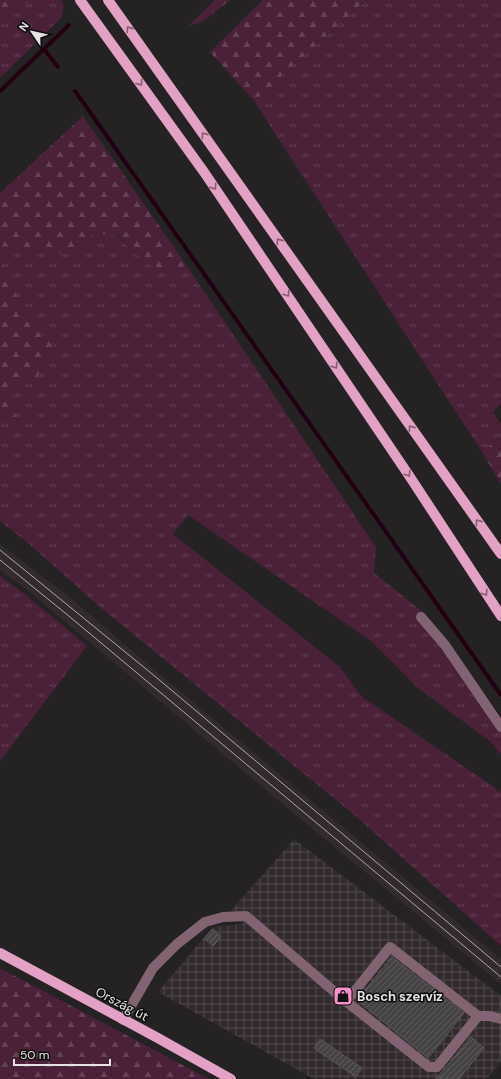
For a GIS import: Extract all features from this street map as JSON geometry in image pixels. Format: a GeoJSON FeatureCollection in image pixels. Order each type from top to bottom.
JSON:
{"type":"FeatureCollection","features":[{"type":"Feature","properties":{"kind":"main road"},"geometry":{"type":"LineString","coordinates":[[80,0],[204,172],[410,477],[501,616]]}},
{"type":"Feature","properties":{"kind":"main road"},"geometry":{"type":"LineString","coordinates":[[108,0],[501,554]]}},
{"type":"Feature","properties":{"kind":"main road","name":"Ország út"},"geometry":{"type":"LineString","coordinates":[[0,953],[232,1079]]}},
{"type":"Feature","properties":{"kind":"lane"},"geometry":{"type":"LineString","coordinates":[[421,617],[445,645],[501,727]]}},
{"type":"Feature","properties":{"kind":"lane"},"geometry":{"type":"LineString","coordinates":[[123,1020],[152,968],[177,944],[205,922],[223,917],[246,916],[346,1002],[429,1067],[437,1067],[478,1016]]}},
{"type":"Feature","properties":{"kind":"lane"},"geometry":{"type":"LineString","coordinates":[[346,1002],[390,947],[478,1016],[489,1016],[501,1019]]}},
{"type":"Feature","properties":{"kind":"shaded area"},"geometry":{"type":"Polygon","coordinates":[[[0,544],[72,599],[139,657],[501,959],[501,984],[297,816],[27,590],[0,570],[0,544]]]}},
{"type":"Feature","properties":{"kind":"shaded area"},"geometry":{"type":"Polygon","coordinates":[[[294,839],[501,996],[501,1061],[487,1079],[314,1079],[158,992],[213,927],[242,924],[250,914],[228,914],[294,839]]]}},
{"type":"Feature","properties":{"kind":"green space"},"geometry":{"type":"Polygon","coordinates":[[[0,0],[61,0],[64,5],[61,18],[0,78],[0,0]]]}},
{"type":"Feature","properties":{"kind":"green space"},"geometry":{"type":"Polygon","coordinates":[[[0,0],[29,0],[23,6],[0,15],[0,0]]]}},
{"type":"Feature","properties":{"kind":"green space"},"geometry":{"type":"Polygon","coordinates":[[[215,0],[230,0],[202,22],[188,26],[215,0]]]}},
{"type":"Feature","properties":{"kind":"green space"},"geometry":{"type":"Polygon","coordinates":[[[263,0],[366,0],[254,101],[210,52],[263,0]]]}},
{"type":"Feature","properties":{"kind":"green space"},"geometry":{"type":"Polygon","coordinates":[[[366,0],[501,0],[501,404],[493,413],[501,424],[501,436],[482,452],[254,101],[366,0]]]}},
{"type":"Feature","properties":{"kind":"green space"},"geometry":{"type":"Polygon","coordinates":[[[83,116],[187,266],[171,269],[155,269],[136,254],[119,237],[94,232],[74,254],[46,252],[6,246],[0,247],[0,193],[83,116]]]}},
{"type":"Feature","properties":{"kind":"green space"},"geometry":{"type":"Polygon","coordinates":[[[94,232],[118,237],[136,254],[171,269],[187,266],[376,547],[374,573],[423,612],[501,727],[501,755],[491,742],[418,688],[371,641],[188,515],[173,534],[340,667],[361,696],[501,792],[501,946],[352,813],[100,607],[28,543],[0,521],[0,415],[17,419],[7,389],[19,376],[55,347],[33,327],[20,303],[0,256],[0,247],[6,246],[46,252],[74,254],[94,232]]]}},
{"type":"Feature","properties":{"kind":"green space"},"geometry":{"type":"Polygon","coordinates":[[[0,256],[20,303],[33,327],[55,347],[34,383],[19,376],[7,389],[17,419],[0,415],[0,256]]]}},
{"type":"Feature","properties":{"kind":"green space"},"geometry":{"type":"Polygon","coordinates":[[[501,436],[501,484],[482,452],[501,436]]]}},
{"type":"Feature","properties":{"kind":"green space"},"geometry":{"type":"Polygon","coordinates":[[[0,576],[26,595],[87,646],[0,761],[0,576]]]}},
{"type":"Feature","properties":{"kind":"green space"},"geometry":{"type":"Polygon","coordinates":[[[0,968],[209,1079],[0,1079],[0,968]]]}},
{"type":"Feature","properties":{"kind":"building"},"geometry":{"type":"Polygon","coordinates":[[[213,929],[221,937],[213,946],[204,938],[213,929]]]}},
{"type":"Feature","properties":{"kind":"building"},"geometry":{"type":"Polygon","coordinates":[[[392,957],[464,1013],[428,1058],[357,1000],[392,957]]]}},
{"type":"Feature","properties":{"kind":"building"},"geometry":{"type":"Polygon","coordinates":[[[471,1037],[484,1048],[459,1079],[436,1079],[471,1037]]]}},
{"type":"Feature","properties":{"kind":"building"},"geometry":{"type":"Polygon","coordinates":[[[320,1039],[362,1068],[356,1077],[314,1048],[320,1039]]]}},
{"type":"Feature","properties":{"kind":"waterway"},"geometry":{"type":"LineString","coordinates":[[0,91],[69,25]]}},
{"type":"Feature","properties":{"kind":"waterway"},"geometry":{"type":"LineString","coordinates":[[44,49],[58,67]]}},
{"type":"Feature","properties":{"kind":"waterway"},"geometry":{"type":"LineString","coordinates":[[75,91],[501,695]]}},
{"type":"Feature","properties":{"kind":"tram line"},"geometry":{"type":"LineString","coordinates":[[0,550],[151,673],[501,967]]}},
{"type":"Feature","properties":{"kind":"tram line"},"geometry":{"type":"LineString","coordinates":[[0,560],[501,977]]}},
{"type":"Feature","properties":{"kind":"place","name":"Bosch szervíz"},"geometry":{"type":"Point","coordinates":[343,996]}}]}
